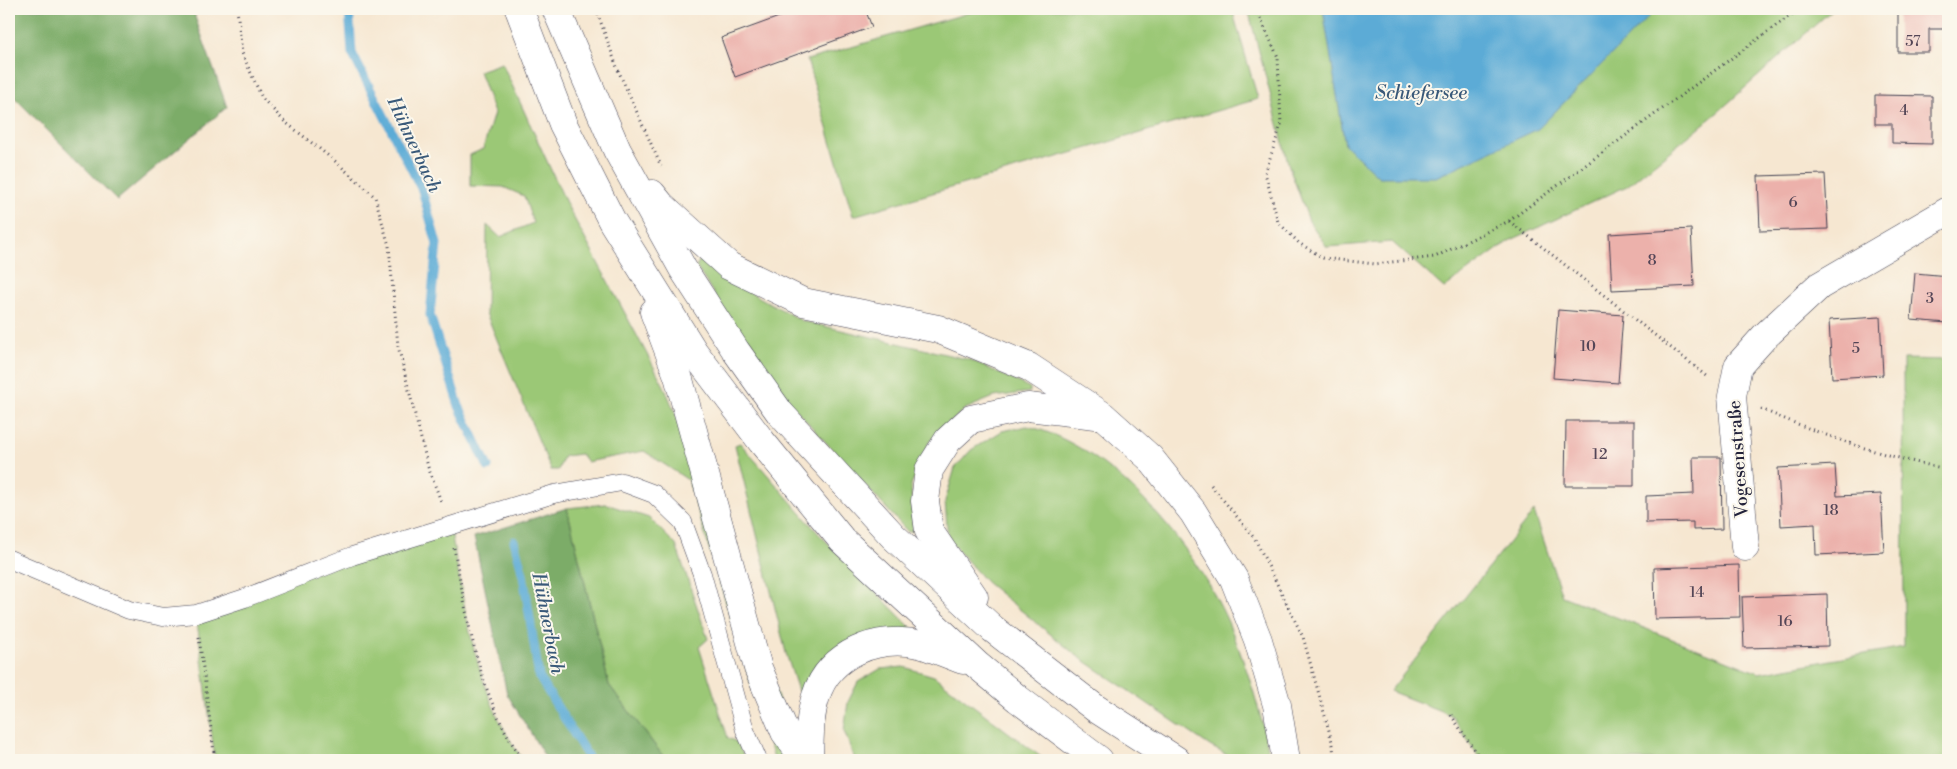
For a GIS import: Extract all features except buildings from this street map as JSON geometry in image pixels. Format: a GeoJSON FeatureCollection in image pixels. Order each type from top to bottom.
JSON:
{"type":"FeatureCollection","features":[{"type":"Feature","properties":{"kind":"main road"},"geometry":{"type":"LineString","coordinates":[[519,9],[563,124],[612,221],[635,261],[694,352],[762,442],[842,540],[977,665],[1018,699],[1099,760]]}},
{"type":"Feature","properties":{"kind":"main road"},"geometry":{"type":"LineString","coordinates":[[556,9],[617,150],[683,269],[736,352],[780,414],[893,536],[993,629],[1095,708],[1176,760]]}},
{"type":"Feature","properties":{"kind":"main road"},"geometry":{"type":"LineString","coordinates":[[617,150],[661,205],[729,266],[803,302],[938,329],[1029,368],[1102,415],[1156,466],[1193,512],[1234,579],[1258,640],[1274,696],[1286,760]]}},
{"type":"Feature","properties":{"kind":"main road","name":"Vogesenstraße"},"geometry":{"type":"LineString","coordinates":[[1745,547],[1732,396],[1738,366],[1764,337],[1819,286],[1948,211]]}},
{"type":"Feature","properties":{"kind":"main road"},"geometry":{"type":"LineString","coordinates":[[635,261],[678,376],[758,668],[785,732],[805,760]]}},
{"type":"Feature","properties":{"kind":"main road"},"geometry":{"type":"LineString","coordinates":[[993,629],[959,573],[929,531],[925,501],[930,470],[948,440],[971,419],[1028,407],[1102,415]]}},
{"type":"Feature","properties":{"kind":"main road"},"geometry":{"type":"LineString","coordinates":[[809,760],[810,723],[816,694],[836,662],[874,643],[918,644],[977,665]]}},
{"type":"Feature","properties":{"kind":"lane"},"geometry":{"type":"LineString","coordinates":[[9,559],[129,610],[163,617],[196,614],[245,598],[352,556],[554,494],[622,482],[654,494],[683,522],[702,574],[745,730],[758,760]]}},
{"type":"Feature","properties":{"kind":"path"},"geometry":{"type":"LineString","coordinates":[[237,9],[242,53],[262,98],[284,122],[335,161],[374,197],[389,246],[400,355],[428,467],[450,526],[471,637],[485,688],[515,749],[523,760]]}},
{"type":"Feature","properties":{"kind":"path"},"geometry":{"type":"LineString","coordinates":[[1256,9],[1278,57],[1281,125],[1265,173],[1278,222],[1299,243],[1324,258],[1375,264],[1435,257],[1509,221],[1799,9]]}},
{"type":"Feature","properties":{"kind":"path"},"geometry":{"type":"LineString","coordinates":[[196,614],[215,760]]}},
{"type":"Feature","properties":{"kind":"path"},"geometry":{"type":"LineString","coordinates":[[1451,715],[1482,760]]}},
{"type":"Feature","properties":{"kind":"green space"},"geometry":{"type":"Polygon","coordinates":[[[9,9],[196,9],[195,17],[227,107],[117,200],[9,92],[9,9]]]}},
{"type":"Feature","properties":{"kind":"green space"},"geometry":{"type":"Polygon","coordinates":[[[982,9],[1232,9],[1258,99],[853,216],[807,60],[982,9]]]}},
{"type":"Feature","properties":{"kind":"green space"},"geometry":{"type":"Polygon","coordinates":[[[1248,9],[1833,9],[1717,113],[1627,186],[1509,241],[1444,288],[1392,242],[1327,247],[1309,221],[1289,166],[1248,9]]]}},
{"type":"Feature","properties":{"kind":"green space"},"geometry":{"type":"Polygon","coordinates":[[[502,63],[568,207],[664,386],[705,484],[799,760],[775,760],[773,755],[688,480],[644,451],[587,462],[581,454],[564,456],[558,470],[551,470],[486,313],[487,225],[500,237],[533,223],[524,196],[503,187],[470,186],[470,155],[483,149],[494,113],[479,71],[502,63]]]}},
{"type":"Feature","properties":{"kind":"green space"},"geometry":{"type":"Polygon","coordinates":[[[699,261],[703,261],[721,276],[802,321],[971,360],[1030,388],[1030,392],[994,397],[965,409],[929,442],[911,485],[913,528],[912,531],[908,532],[778,390],[696,267],[699,261]]]}},
{"type":"Feature","properties":{"kind":"green space"},"geometry":{"type":"Polygon","coordinates":[[[1903,359],[1948,360],[1948,760],[1481,760],[1451,715],[1390,691],[1534,511],[1562,596],[1759,673],[1904,647],[1903,359]]]}},
{"type":"Feature","properties":{"kind":"green space"},"geometry":{"type":"Polygon","coordinates":[[[1027,426],[1059,437],[1089,454],[1119,476],[1146,502],[1194,561],[1213,592],[1228,622],[1241,656],[1253,690],[1270,760],[1236,760],[1210,746],[1076,655],[986,582],[948,539],[945,501],[955,468],[971,450],[1002,431],[1027,426]]]}},
{"type":"Feature","properties":{"kind":"green space"},"geometry":{"type":"Polygon","coordinates":[[[740,443],[818,533],[919,636],[879,635],[804,710],[786,653],[735,445],[740,443]]]}},
{"type":"Feature","properties":{"kind":"green space"},"geometry":{"type":"Polygon","coordinates":[[[606,504],[649,518],[676,545],[708,639],[699,647],[728,738],[737,742],[746,760],[666,760],[609,685],[567,508],[606,504]]]}},
{"type":"Feature","properties":{"kind":"green space"},"geometry":{"type":"Polygon","coordinates":[[[567,508],[609,685],[666,760],[547,760],[507,694],[474,537],[567,508]]]}},
{"type":"Feature","properties":{"kind":"green space"},"geometry":{"type":"Polygon","coordinates":[[[450,526],[467,618],[482,677],[506,734],[523,760],[215,760],[196,614],[450,526]]]}},
{"type":"Feature","properties":{"kind":"green space"},"geometry":{"type":"Polygon","coordinates":[[[904,667],[934,676],[1045,760],[855,760],[844,731],[848,702],[858,682],[880,669],[904,667]]]}},
{"type":"Feature","properties":{"kind":"water","name":"Schiefersee"},"geometry":{"type":"Polygon","coordinates":[[[1323,9],[1656,9],[1538,129],[1436,177],[1379,177],[1345,145],[1323,9]]]}},
{"type":"Feature","properties":{"kind":"waterway","name":"Hühnerbach"},"geometry":{"type":"LineString","coordinates":[[349,9],[352,53],[422,190],[437,244],[430,315],[459,406],[488,467]]}},
{"type":"Feature","properties":{"kind":"waterway","name":"Hühnerbach"},"geometry":{"type":"LineString","coordinates":[[514,541],[523,574],[539,677],[590,760]]}}]}
